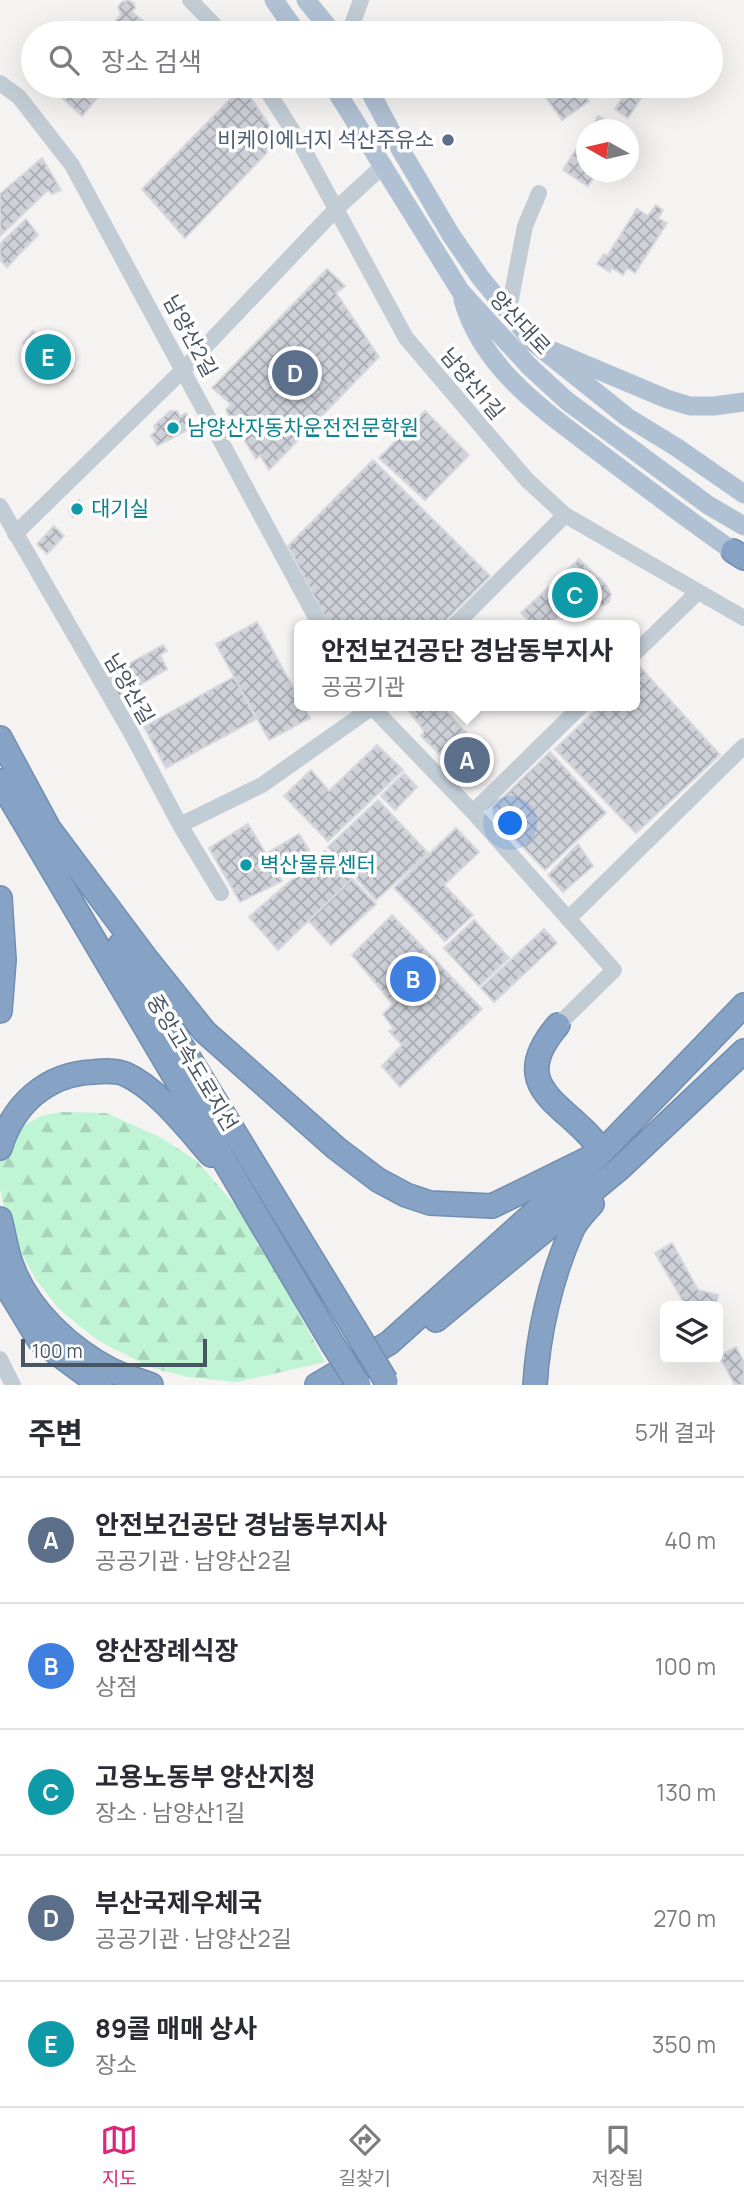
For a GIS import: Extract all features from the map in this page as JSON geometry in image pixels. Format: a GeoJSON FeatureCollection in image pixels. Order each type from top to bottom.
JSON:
{"type":"FeatureCollection","features":[{"type":"Feature","properties":{"kind":"highway","name":"중앙고속도로지선"},"geometry":{"type":"LineString","coordinates":[[0,738],[47,826],[387,1383]]}},
{"type":"Feature","properties":{"kind":"highway","name":"중앙고속도로지선"},"geometry":{"type":"LineString","coordinates":[[0,781],[359,1385]]}},
{"type":"Feature","properties":{"kind":"highway"},"geometry":{"type":"LineString","coordinates":[[47,826],[205,1032],[336,1148],[378,1180],[406,1195],[430,1203],[492,1206],[602,1152]]}},
{"type":"Feature","properties":{"kind":"highway"},"geometry":{"type":"LineString","coordinates":[[0,898],[4,960],[0,1011]]}},
{"type":"Feature","properties":{"kind":"highway"},"geometry":{"type":"LineString","coordinates":[[317,1385],[389,1343],[602,1152],[744,1005]]}},
{"type":"Feature","properties":{"kind":"highway"},"geometry":{"type":"LineString","coordinates":[[558,1025],[539,1051],[539,1081],[558,1108],[594,1139],[602,1152]]}},
{"type":"Feature","properties":{"kind":"highway"},"geometry":{"type":"LineString","coordinates":[[345,1385],[393,1355],[619,1169],[744,1051]]}},
{"type":"Feature","properties":{"kind":"highway"},"geometry":{"type":"LineString","coordinates":[[0,1148],[10,1121],[24,1103],[54,1082],[79,1073],[112,1071],[125,1074],[164,1102],[244,1191]]}},
{"type":"Feature","properties":{"kind":"highway"},"geometry":{"type":"LineString","coordinates":[[535,1385],[542,1327],[573,1228],[619,1169]]}},
{"type":"Feature","properties":{"kind":"highway"},"geometry":{"type":"LineString","coordinates":[[0,1219],[12,1267],[51,1325],[79,1350],[111,1370],[151,1385]]}},
{"type":"Feature","properties":{"kind":"highway"},"geometry":{"type":"LineString","coordinates":[[0,1277],[39,1340],[100,1385]]}},
{"type":"Feature","properties":{"kind":"main road"},"geometry":{"type":"LineString","coordinates":[[274,0],[289,21]]}},
{"type":"Feature","properties":{"kind":"main road"},"geometry":{"type":"LineString","coordinates":[[306,0],[323,21]]}},
{"type":"Feature","properties":{"kind":"main road","name":"양산대로"},"geometry":{"type":"LineString","coordinates":[[341,98],[384,165],[431,248],[461,292],[530,367],[567,401],[708,505],[744,526]]}},
{"type":"Feature","properties":{"kind":"main road","name":"양산대로"},"geometry":{"type":"LineString","coordinates":[[373,98],[452,235],[508,314],[531,341],[627,417],[744,494]]}},
{"type":"Feature","properties":{"kind":"main road"},"geometry":{"type":"LineString","coordinates":[[461,292],[468,318],[478,339],[536,404],[687,520],[738,555]]}},
{"type":"Feature","properties":{"kind":"main road"},"geometry":{"type":"LineString","coordinates":[[531,341],[667,399],[690,406],[744,402]]}},
{"type":"Feature","properties":{"kind":"street"},"geometry":{"type":"LineString","coordinates":[[190,0],[210,21]]}},
{"type":"Feature","properties":{"kind":"street"},"geometry":{"type":"LineString","coordinates":[[353,21],[361,0]]}},
{"type":"Feature","properties":{"kind":"street","name":"남양산2길"},"geometry":{"type":"LineString","coordinates":[[0,83],[19,97],[72,164],[317,620]]}},
{"type":"Feature","properties":{"kind":"street","name":"남양산1길"},"geometry":{"type":"LineString","coordinates":[[272,98],[298,139],[406,338],[527,481],[565,515],[744,618]]}},
{"type":"Feature","properties":{"kind":"street"},"geometry":{"type":"LineString","coordinates":[[15,534],[184,369],[336,209],[384,165]]}},
{"type":"Feature","properties":{"kind":"street"},"geometry":{"type":"LineString","coordinates":[[508,314],[525,226],[539,193]]}},
{"type":"Feature","properties":{"kind":"street","name":"남양산길"},"geometry":{"type":"LineString","coordinates":[[0,506],[221,893]]}},
{"type":"Feature","properties":{"kind":"street"},"geometry":{"type":"LineString","coordinates":[[460,620],[565,515]]}},
{"type":"Feature","properties":{"kind":"street"},"geometry":{"type":"LineString","coordinates":[[640,648],[698,592]]}},
{"type":"Feature","properties":{"kind":"street"},"geometry":{"type":"LineString","coordinates":[[180,825],[262,785],[366,711]]}},
{"type":"Feature","properties":{"kind":"street"},"geometry":{"type":"LineString","coordinates":[[378,711],[473,812],[614,970],[558,1025]]}},
{"type":"Feature","properties":{"kind":"street"},"geometry":{"type":"LineString","coordinates":[[473,812],[576,711]]}},
{"type":"Feature","properties":{"kind":"street"},"geometry":{"type":"LineString","coordinates":[[568,919],[744,746]]}},
{"type":"Feature","properties":{"kind":"street"},"geometry":{"type":"LineString","coordinates":[[0,1359],[13,1385]]}},
{"type":"Feature","properties":{"kind":"green space"},"geometry":{"type":"Polygon","coordinates":[[[61,1112],[106,1113],[160,1137],[197,1161],[247,1219],[258,1245],[277,1272],[325,1362],[237,1382],[188,1377],[152,1368],[97,1340],[59,1309],[35,1278],[9,1230],[0,1189],[0,1155],[21,1127],[41,1116],[61,1112]]]}},
{"type":"Feature","properties":{"kind":"building"},"geometry":{"type":"Polygon","coordinates":[[[128,0],[134,3],[132,12],[144,21],[115,21],[121,14],[118,7],[128,0]]]}},
{"type":"Feature","properties":{"kind":"building"},"geometry":{"type":"Polygon","coordinates":[[[62,98],[97,98],[82,116],[62,98]]]}},
{"type":"Feature","properties":{"kind":"building"},"geometry":{"type":"Polygon","coordinates":[[[231,98],[251,98],[279,140],[185,238],[142,189],[231,98]]]}},
{"type":"Feature","properties":{"kind":"building"},"geometry":{"type":"Polygon","coordinates":[[[546,98],[587,98],[589,101],[562,120],[546,98]]]}},
{"type":"Feature","properties":{"kind":"building"},"geometry":{"type":"Polygon","coordinates":[[[622,98],[641,98],[628,118],[615,109],[622,98]]]}},
{"type":"Feature","properties":{"kind":"building"},"geometry":{"type":"Polygon","coordinates":[[[576,150],[576,178],[563,170],[576,150]]]}},
{"type":"Feature","properties":{"kind":"building"},"geometry":{"type":"Polygon","coordinates":[[[42,158],[61,190],[52,194],[48,190],[0,236],[0,194],[42,158]]]}},
{"type":"Feature","properties":{"kind":"building"},"geometry":{"type":"Polygon","coordinates":[[[656,205],[663,210],[658,218],[667,223],[635,273],[627,268],[623,275],[612,268],[610,272],[597,264],[604,254],[607,256],[637,209],[648,216],[656,205]]]}},
{"type":"Feature","properties":{"kind":"building"},"geometry":{"type":"Polygon","coordinates":[[[26,219],[38,235],[7,267],[0,260],[0,244],[26,219]]]}},
{"type":"Feature","properties":{"kind":"building"},"geometry":{"type":"Polygon","coordinates":[[[327,269],[345,286],[336,293],[379,357],[269,470],[260,455],[256,459],[226,410],[231,404],[212,388],[327,269]]]}},
{"type":"Feature","properties":{"kind":"building"},"geometry":{"type":"Polygon","coordinates":[[[33,331],[73,371],[62,381],[23,343],[33,331]]]}},
{"type":"Feature","properties":{"kind":"building","name":"남양산자동차운전전문학원"},"geometry":{"type":"Polygon","coordinates":[[[170,411],[177,411],[180,417],[186,413],[195,426],[157,446],[151,435],[156,431],[154,426],[170,411]]]}},
{"type":"Feature","properties":{"kind":"building"},"geometry":{"type":"Polygon","coordinates":[[[425,411],[469,455],[425,500],[379,458],[425,411]]]}},
{"type":"Feature","properties":{"kind":"building"},"geometry":{"type":"Polygon","coordinates":[[[373,460],[490,576],[446,620],[326,620],[288,546],[373,460]]]}},
{"type":"Feature","properties":{"kind":"building","name":"대기실"},"geometry":{"type":"Polygon","coordinates":[[[79,500],[85,508],[73,517],[69,511],[79,500]]]}},
{"type":"Feature","properties":{"kind":"building"},"geometry":{"type":"Polygon","coordinates":[[[54,526],[64,536],[47,554],[37,544],[54,526]]]}},
{"type":"Feature","properties":{"kind":"building"},"geometry":{"type":"Polygon","coordinates":[[[579,559],[607,586],[611,594],[609,602],[590,607],[579,596],[554,620],[528,620],[521,613],[579,559]]]}},
{"type":"Feature","properties":{"kind":"building"},"geometry":{"type":"Polygon","coordinates":[[[257,622],[294,689],[294,711],[306,711],[310,718],[269,740],[216,644],[257,622]]]}},
{"type":"Feature","properties":{"kind":"building"},"geometry":{"type":"Polygon","coordinates":[[[163,645],[167,651],[160,655],[167,669],[119,697],[107,676],[163,645]]]}},
{"type":"Feature","properties":{"kind":"building"},"geometry":{"type":"Polygon","coordinates":[[[640,667],[720,755],[636,833],[555,749],[595,711],[640,711],[640,667]]]}},
{"type":"Feature","properties":{"kind":"building"},"geometry":{"type":"Polygon","coordinates":[[[234,677],[256,719],[166,768],[144,727],[234,677]]]}},
{"type":"Feature","properties":{"kind":"building"},"geometry":{"type":"Polygon","coordinates":[[[409,711],[447,711],[491,760],[478,773],[474,768],[463,777],[421,736],[424,731],[409,711]]]}},
{"type":"Feature","properties":{"kind":"building"},"geometry":{"type":"Polygon","coordinates":[[[377,745],[403,770],[328,841],[284,796],[311,770],[329,791],[377,745]]]}},
{"type":"Feature","properties":{"kind":"building"},"geometry":{"type":"Polygon","coordinates":[[[550,752],[606,813],[545,870],[494,817],[493,807],[550,752]]]}},
{"type":"Feature","properties":{"kind":"building"},"geometry":{"type":"Polygon","coordinates":[[[404,773],[417,787],[395,810],[381,796],[404,773]]]}},
{"type":"Feature","properties":{"kind":"building"},"geometry":{"type":"Polygon","coordinates":[[[378,800],[428,853],[376,900],[328,847],[378,800]]]}},
{"type":"Feature","properties":{"kind":"building","name":"벽산물류센터"},"geometry":{"type":"Polygon","coordinates":[[[248,824],[282,881],[240,902],[209,848],[248,824]]]}},
{"type":"Feature","properties":{"kind":"building"},"geometry":{"type":"Polygon","coordinates":[[[456,828],[479,852],[444,885],[473,915],[445,941],[394,888],[456,828]]]}},
{"type":"Feature","properties":{"kind":"building"},"geometry":{"type":"Polygon","coordinates":[[[299,834],[312,855],[276,876],[266,854],[299,834]]]}},
{"type":"Feature","properties":{"kind":"building"},"geometry":{"type":"Polygon","coordinates":[[[578,844],[593,866],[563,892],[548,875],[578,844]]]}},
{"type":"Feature","properties":{"kind":"building"},"geometry":{"type":"Polygon","coordinates":[[[325,851],[352,879],[278,950],[249,917],[325,851]]]}},
{"type":"Feature","properties":{"kind":"building"},"geometry":{"type":"Polygon","coordinates":[[[352,879],[376,904],[331,945],[309,921],[352,879]]]}},
{"type":"Feature","properties":{"kind":"building"},"geometry":{"type":"Polygon","coordinates":[[[392,915],[482,1009],[400,1087],[382,1066],[402,1045],[389,1031],[394,1029],[383,1014],[393,1004],[352,955],[392,915]]]}},
{"type":"Feature","properties":{"kind":"building"},"geometry":{"type":"Polygon","coordinates":[[[474,920],[509,958],[479,986],[444,948],[474,920]]]}},
{"type":"Feature","properties":{"kind":"building"},"geometry":{"type":"Polygon","coordinates":[[[544,929],[557,943],[494,1002],[481,988],[544,929]]]}},
{"type":"Feature","properties":{"kind":"building"},"geometry":{"type":"Polygon","coordinates":[[[672,1243],[698,1290],[718,1295],[717,1301],[683,1301],[655,1253],[672,1243]]]}},
{"type":"Feature","properties":{"kind":"building"},"geometry":{"type":"Polygon","coordinates":[[[736,1347],[744,1362],[744,1385],[735,1385],[723,1363],[723,1354],[736,1347]]]}},
{"type":"Feature","properties":{"kind":"place","name":"비케이에너지 석산주유소"},"geometry":{"type":"Point","coordinates":[448,140]}},
{"type":"Feature","properties":{"kind":"place","name":"89콜 매매 상사"},"geometry":{"type":"Point","coordinates":[48,357]}},
{"type":"Feature","properties":{"kind":"place","name":"부산국제우체국"},"geometry":{"type":"Point","coordinates":[295,373]}},
{"type":"Feature","properties":{"kind":"place","name":"남양산자동차운전전문학원"},"geometry":{"type":"Point","coordinates":[173,428]}},
{"type":"Feature","properties":{"kind":"place","name":"대기실"},"geometry":{"type":"Point","coordinates":[77,509]}},
{"type":"Feature","properties":{"kind":"place","name":"고용노동부 양산지청"},"geometry":{"type":"Point","coordinates":[575,595]}},
{"type":"Feature","properties":{"kind":"place","name":"안전보건공단 경남동부지사"},"geometry":{"type":"Point","coordinates":[467,760]}},
{"type":"Feature","properties":{"kind":"place","name":"벽산물류센터"},"geometry":{"type":"Point","coordinates":[246,865]}},
{"type":"Feature","properties":{"kind":"place","name":"양산장례식장"},"geometry":{"type":"Point","coordinates":[413,979]}}]}
